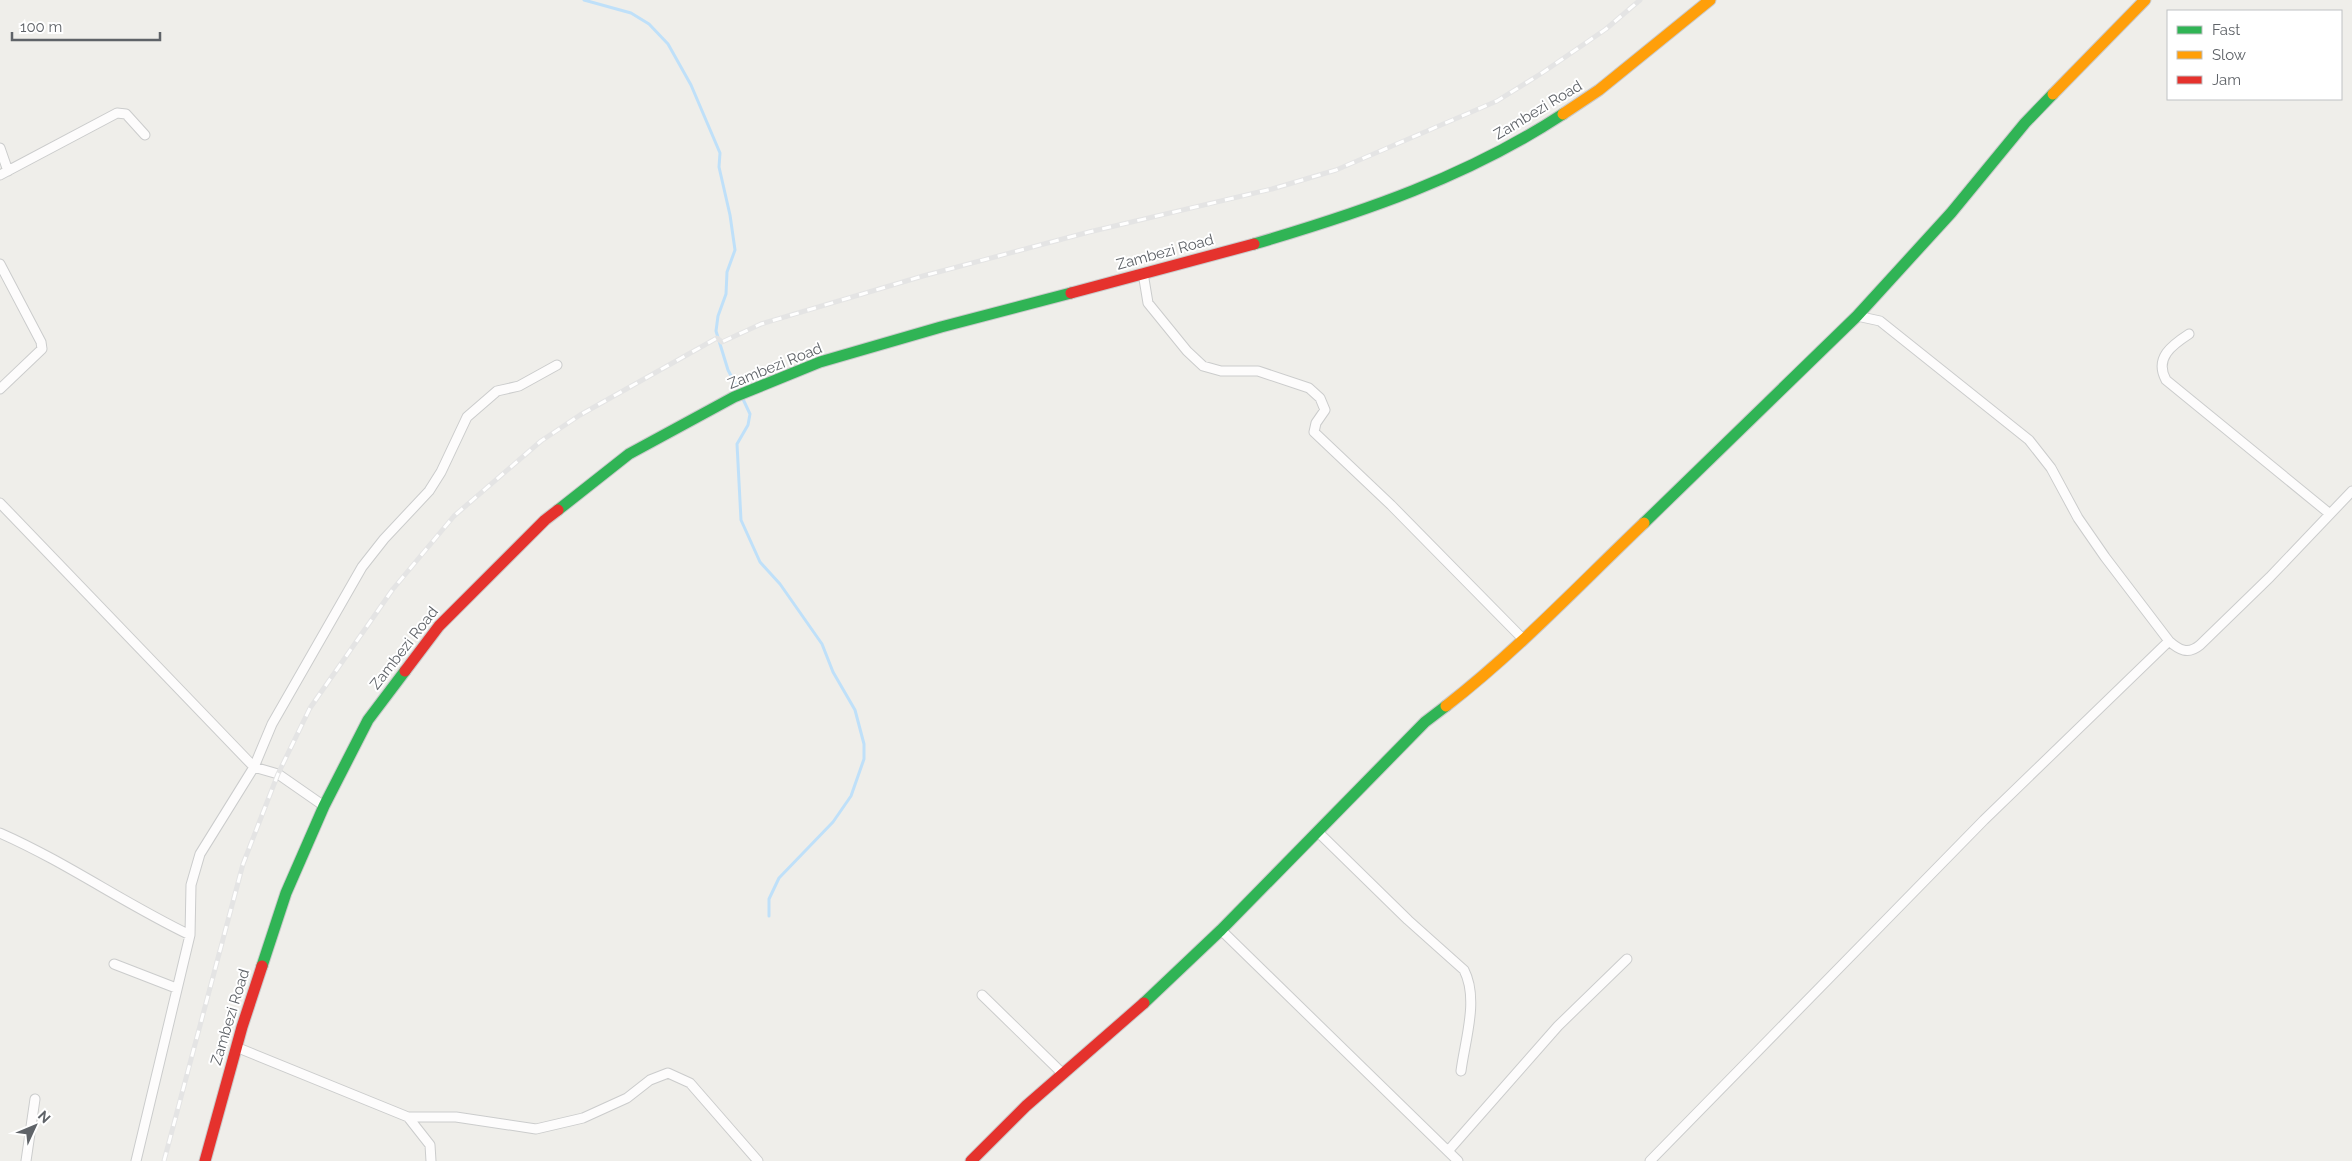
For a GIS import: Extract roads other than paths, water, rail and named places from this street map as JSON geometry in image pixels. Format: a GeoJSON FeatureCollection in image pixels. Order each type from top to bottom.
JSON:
{"type":"FeatureCollection","features":[{"type":"Feature","properties":{"kind":"main road","name":"Zambezi Road"},"geometry":{"type":"LineString","coordinates":[[204,1161],[236,1047],[286,893],[324,806],[368,720],[438,626],[545,520],[629,454],[738,396],[820,362],[1143,273],[1234,250],[1349,216],[1445,179],[1535,132],[1599,90],[1710,0]]}},
{"type":"Feature","properties":{"kind":"main road"},"geometry":{"type":"LineString","coordinates":[[971,1161],[1062,1073],[1159,990],[1221,930],[1429,718],[1470,687],[1553,612],[1857,316],[1951,213],[2025,123],[2145,0]]}},
{"type":"Feature","properties":{"kind":"street"},"geometry":{"type":"LineString","coordinates":[[0,148],[4,173],[117,112],[126,114],[145,135]]}},
{"type":"Feature","properties":{"kind":"street"},"geometry":{"type":"LineString","coordinates":[[0,264],[41,342],[42,349],[0,389]]}},
{"type":"Feature","properties":{"kind":"street"},"geometry":{"type":"LineString","coordinates":[[1143,273],[1148,303],[1187,351],[1203,366],[1221,371],[1258,370],[1309,388],[1320,398],[1325,410],[1316,423],[1314,432],[1391,505],[1522,638]]}},
{"type":"Feature","properties":{"kind":"street"},"geometry":{"type":"LineString","coordinates":[[1857,316],[1880,321],[2029,440],[2051,468],[2078,518],[2105,557],[2169,641],[2183,650],[2194,649],[2270,577],[2352,491]]}},
{"type":"Feature","properties":{"kind":"street"},"geometry":{"type":"LineString","coordinates":[[2190,334],[2173,345],[2166,353],[2162,363],[2162,372],[2166,380],[2330,514]]}},
{"type":"Feature","properties":{"kind":"street"},"geometry":{"type":"LineString","coordinates":[[136,1161],[190,934],[191,885],[200,854],[254,767],[272,724],[362,567],[384,539],[429,491],[441,472],[467,417],[497,391],[519,386],[557,365]]}},
{"type":"Feature","properties":{"kind":"street"},"geometry":{"type":"LineString","coordinates":[[0,503],[254,767],[278,774],[324,806]]}},
{"type":"Feature","properties":{"kind":"street"},"geometry":{"type":"LineString","coordinates":[[1650,1161],[1984,820],[2169,641]]}},
{"type":"Feature","properties":{"kind":"street"},"geometry":{"type":"LineString","coordinates":[[0,832],[67,866],[152,916],[190,934]]}},
{"type":"Feature","properties":{"kind":"street"},"geometry":{"type":"LineString","coordinates":[[1318,832],[1408,920],[1464,970],[1469,981],[1471,994],[1460,1071]]}},
{"type":"Feature","properties":{"kind":"street"},"geometry":{"type":"LineString","coordinates":[[1221,930],[1458,1161]]}},
{"type":"Feature","properties":{"kind":"street"},"geometry":{"type":"LineString","coordinates":[[1448,1151],[1558,1026],[1628,959]]}},
{"type":"Feature","properties":{"kind":"street"},"geometry":{"type":"LineString","coordinates":[[114,964],[176,988]]}},
{"type":"Feature","properties":{"kind":"street"},"geometry":{"type":"LineString","coordinates":[[982,995],[1062,1073]]}},
{"type":"Feature","properties":{"kind":"street"},"geometry":{"type":"LineString","coordinates":[[236,1047],[408,1116],[456,1117],[536,1129],[583,1118],[627,1098],[650,1080],[668,1073],[690,1083],[758,1161]]}},
{"type":"Feature","properties":{"kind":"street"},"geometry":{"type":"LineString","coordinates":[[26,1161],[35,1099]]}},
{"type":"Feature","properties":{"kind":"street"},"geometry":{"type":"LineString","coordinates":[[408,1116],[430,1145],[431,1161]]}},
{"type":"Feature","properties":{"kind":"waterway"},"geometry":{"type":"LineString","coordinates":[[584,0],[631,13],[649,24],[668,44],[691,85],[720,153],[719,167],[730,215],[735,250],[727,272],[726,294],[718,316],[716,331],[728,370],[739,391]]}},
{"type":"Feature","properties":{"kind":"waterway"},"geometry":{"type":"LineString","coordinates":[[742,397],[750,414],[748,425],[737,444],[741,520],[760,562],[780,584],[822,644],[833,672],[855,710],[864,744],[864,759],[851,796],[833,822],[779,878],[769,899],[769,916]]}},
{"type":"Feature","properties":{"kind":"railway"},"geometry":{"type":"LineString","coordinates":[[164,1161],[243,864],[278,774],[310,708],[393,589],[454,516],[541,441],[580,415],[717,338],[722,342],[761,324],[923,276],[1089,232],[1272,189],[1336,170],[1497,101],[1606,29],[1640,0]]}}]}
